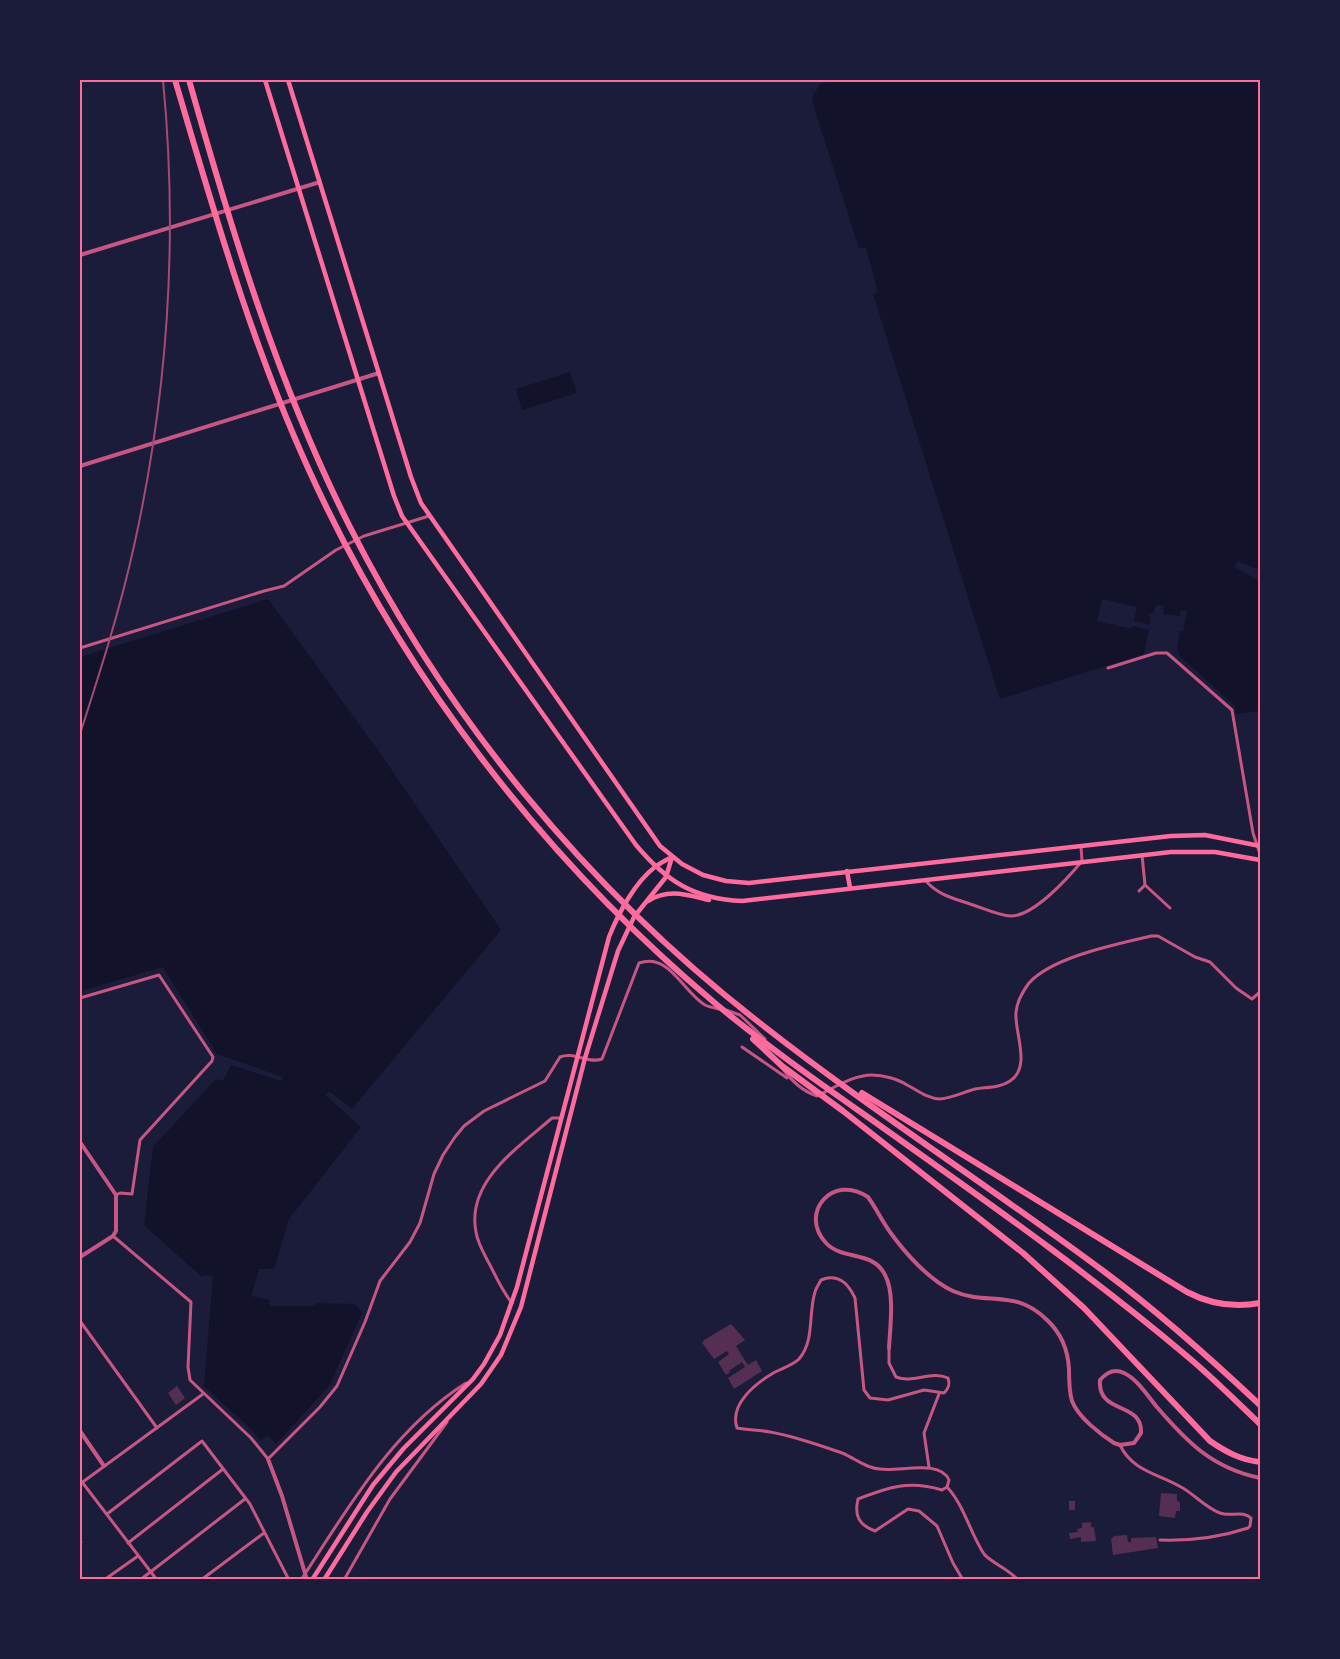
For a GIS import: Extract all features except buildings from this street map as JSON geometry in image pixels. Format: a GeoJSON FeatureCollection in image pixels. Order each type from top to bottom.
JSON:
{"type":"FeatureCollection","features":[{"type":"Feature","properties":{"kind":"highway"},"geometry":{"type":"LineString","coordinates":[[175,80],[220,232],[274,387],[338,533],[375,601],[416,667],[509,795],[614,909],[782,1066],[843,1111],[1023,1253],[1084,1308],[1210,1441],[1236,1456],[1248,1461],[1260,1462]]}},
{"type":"Feature","properties":{"kind":"highway"},"geometry":{"type":"LineString","coordinates":[[189,80],[232,228],[286,385],[350,528],[426,659],[519,787],[569,845],[674,952],[730,1000],[1108,1274],[1200,1348],[1260,1405]]}},
{"type":"Feature","properties":{"kind":"highway"},"geometry":{"type":"LineString","coordinates":[[715,1004],[772,1049],[1096,1283],[1193,1361],[1260,1424]]}},
{"type":"Feature","properties":{"kind":"highway"},"geometry":{"type":"LineString","coordinates":[[860,1094],[1192,1295],[1209,1302],[1234,1306],[1260,1304]]}},
{"type":"Feature","properties":{"kind":"main road"},"geometry":{"type":"LineString","coordinates":[[265,80],[394,496],[406,523],[636,845],[655,867],[666,877],[708,897],[742,901]]}},
{"type":"Feature","properties":{"kind":"main road"},"geometry":{"type":"LineString","coordinates":[[288,80],[415,490],[429,516],[550,686],[650,833],[672,857],[703,875],[737,883],[1187,835],[1224,838],[1259,846]]}},
{"type":"Feature","properties":{"kind":"main road"},"geometry":{"type":"LineString","coordinates":[[642,906],[654,897],[667,893],[683,893],[720,901],[742,901],[1142,855],[1203,851],[1260,861]]}},
{"type":"Feature","properties":{"kind":"main road"},"geometry":{"type":"LineString","coordinates":[[312,1580],[388,1466],[473,1379],[493,1350],[512,1303],[611,930],[631,896],[655,867],[672,857]]}},
{"type":"Feature","properties":{"kind":"main road"},"geometry":{"type":"LineString","coordinates":[[325,1578],[367,1512],[396,1472],[452,1416],[492,1370],[509,1339],[521,1307],[585,1058],[618,951],[642,906],[666,877],[672,857]]}},
{"type":"Feature","properties":{"kind":"main road"},"geometry":{"type":"LineString","coordinates":[[847,872],[850,888]]}},
{"type":"Feature","properties":{"kind":"main road"},"geometry":{"type":"LineString","coordinates":[[512,1303],[521,1307]]}},
{"type":"Feature","properties":{"kind":"street"},"geometry":{"type":"LineString","coordinates":[[80,255],[320,182]]}},
{"type":"Feature","properties":{"kind":"street"},"geometry":{"type":"LineString","coordinates":[[80,466],[379,373]]}},
{"type":"Feature","properties":{"kind":"street"},"geometry":{"type":"LineString","coordinates":[[80,648],[284,586],[350,542],[429,516]]}},
{"type":"Feature","properties":{"kind":"street"},"geometry":{"type":"LineString","coordinates":[[1108,668],[1156,653],[1167,653],[1232,710],[1260,854]]}},
{"type":"Feature","properties":{"kind":"street"},"geometry":{"type":"LineString","coordinates":[[925,879],[940,894],[999,913],[1017,916],[1032,909],[1067,879],[1082,861],[1080,846]]}},
{"type":"Feature","properties":{"kind":"street"},"geometry":{"type":"LineString","coordinates":[[1142,855],[1145,885],[1170,908]]}},
{"type":"Feature","properties":{"kind":"street"},"geometry":{"type":"LineString","coordinates":[[1139,891],[1145,885]]}},
{"type":"Feature","properties":{"kind":"street"},"geometry":{"type":"LineString","coordinates":[[741,1047],[808,1093],[818,1096],[851,1080],[871,1075],[905,1083],[928,1096],[939,1099],[976,1089],[998,1087],[1010,1082],[1020,1068],[1021,1057],[1016,1011],[1019,1000],[1029,983],[1057,963],[1097,949],[1158,936],[1195,957],[1210,962],[1236,988],[1252,999],[1260,992]]}},
{"type":"Feature","properties":{"kind":"street"},"geometry":{"type":"LineString","coordinates":[[268,1459],[320,1407],[337,1386],[380,1281],[413,1237],[420,1223],[434,1174],[455,1137],[464,1126],[484,1111],[545,1081],[560,1057],[576,1056],[597,1061],[602,1059],[639,963],[648,960],[656,961],[668,969],[706,1006],[731,1011],[752,1024],[762,1035],[791,1081]]}},
{"type":"Feature","properties":{"kind":"street"},"geometry":{"type":"LineString","coordinates":[[80,998],[159,975],[213,1058],[140,1140],[132,1194],[116,1195]]}},
{"type":"Feature","properties":{"kind":"street"},"geometry":{"type":"LineString","coordinates":[[512,1303],[481,1247],[475,1223],[477,1203],[486,1182],[495,1170],[552,1118],[560,1118]]}},
{"type":"Feature","properties":{"kind":"street"},"geometry":{"type":"LineString","coordinates":[[80,1142],[116,1195],[116,1231],[113,1236],[80,1257]]}},
{"type":"Feature","properties":{"kind":"street"},"geometry":{"type":"LineString","coordinates":[[1018,1580],[1011,1572],[986,1557],[954,1495],[947,1487],[947,1476],[941,1470],[929,1467],[878,1469],[865,1466],[844,1454],[813,1444],[770,1432],[737,1428],[735,1415],[742,1399],[753,1387],[799,1359],[807,1345],[814,1294],[821,1280],[828,1277],[839,1278],[851,1289],[855,1298],[864,1390],[870,1398],[888,1400],[924,1390],[939,1394],[948,1389],[950,1383],[948,1378],[936,1375],[906,1380],[896,1377],[889,1363],[889,1286],[882,1269],[868,1258],[840,1252],[831,1247],[820,1234],[816,1219],[817,1210],[826,1196],[832,1192],[847,1189],[862,1192],[868,1197],[900,1245],[945,1286],[965,1295],[1014,1300],[1046,1319],[1057,1332],[1066,1349],[1070,1394],[1075,1407],[1107,1439],[1120,1445],[1134,1443],[1138,1439],[1141,1428],[1140,1422],[1130,1412],[1108,1402],[1101,1393],[1100,1380],[1107,1373],[1120,1371],[1133,1378],[1176,1429],[1210,1458],[1233,1470],[1260,1478]]}},
{"type":"Feature","properties":{"kind":"street"},"geometry":{"type":"LineString","coordinates":[[536,1210],[546,1212]]}},
{"type":"Feature","properties":{"kind":"street"},"geometry":{"type":"LineString","coordinates":[[113,1236],[191,1302],[188,1367],[190,1380],[251,1438],[268,1459],[282,1496],[307,1580]]}},
{"type":"Feature","properties":{"kind":"street"},"geometry":{"type":"LineString","coordinates":[[80,1321],[156,1428]]}},
{"type":"Feature","properties":{"kind":"street"},"geometry":{"type":"LineString","coordinates":[[301,1580],[362,1487],[392,1447],[444,1398],[473,1379]]}},
{"type":"Feature","properties":{"kind":"street"},"geometry":{"type":"LineString","coordinates":[[157,1580],[81,1483],[203,1394]]}},
{"type":"Feature","properties":{"kind":"street"},"geometry":{"type":"LineString","coordinates":[[929,1467],[924,1433],[939,1394]]}},
{"type":"Feature","properties":{"kind":"street"},"geometry":{"type":"LineString","coordinates":[[344,1580],[390,1499],[452,1416]]}},
{"type":"Feature","properties":{"kind":"street"},"geometry":{"type":"LineString","coordinates":[[80,1434],[104,1466]]}},
{"type":"Feature","properties":{"kind":"street"},"geometry":{"type":"LineString","coordinates":[[107,1514],[202,1441],[245,1499],[290,1580]]}},
{"type":"Feature","properties":{"kind":"street"},"geometry":{"type":"LineString","coordinates":[[1120,1445],[1124,1454],[1145,1472],[1179,1486],[1219,1513],[1244,1514],[1251,1518],[1248,1528],[1215,1537],[1190,1541],[1160,1540]]}},
{"type":"Feature","properties":{"kind":"street"},"geometry":{"type":"LineString","coordinates":[[128,1543],[223,1469]]}},
{"type":"Feature","properties":{"kind":"street"},"geometry":{"type":"LineString","coordinates":[[947,1487],[942,1490],[924,1484],[906,1484],[883,1489],[858,1499],[856,1509],[858,1520],[863,1526],[875,1530],[908,1509],[919,1511],[937,1526],[963,1580]]}},
{"type":"Feature","properties":{"kind":"street"},"geometry":{"type":"LineString","coordinates":[[140,1580],[245,1499]]}},
{"type":"Feature","properties":{"kind":"street"},"geometry":{"type":"LineString","coordinates":[[201,1580],[264,1533]]}},
{"type":"Feature","properties":{"kind":"street"},"geometry":{"type":"LineString","coordinates":[[104,1580],[138,1556]]}},
{"type":"Feature","properties":{"kind":"shaded area"},"geometry":{"type":"Polygon","coordinates":[[[835,80],[1260,80],[1260,570],[1238,561],[1234,567],[1260,581],[1260,719],[1258,711],[1236,714],[1235,706],[1180,656],[1177,649],[1187,611],[1181,610],[1180,616],[1163,614],[1164,606],[1156,605],[1153,614],[1149,613],[1151,617],[1144,654],[1000,699],[873,294],[878,292],[866,248],[859,248],[813,104],[812,98],[820,84],[835,80]]]}},
{"type":"Feature","properties":{"kind":"shaded area"},"geometry":{"type":"Polygon","coordinates":[[[570,372],[577,393],[522,410],[516,389],[570,372]]]}},
{"type":"Feature","properties":{"kind":"shaded area"},"geometry":{"type":"Polygon","coordinates":[[[268,599],[382,756],[501,930],[352,1109],[329,1091],[325,1095],[361,1127],[289,1219],[274,1269],[259,1269],[251,1296],[269,1300],[270,1306],[314,1306],[317,1303],[353,1304],[362,1313],[329,1386],[276,1444],[267,1435],[261,1441],[204,1386],[213,1276],[203,1275],[202,1277],[144,1225],[153,1147],[216,1079],[223,1081],[231,1065],[281,1081],[283,1077],[217,1054],[163,967],[80,991],[80,657],[268,599]]]}},
{"type":"Feature","properties":{"kind":"pier"},"geometry":{"type":"Polygon","coordinates":[[[1102,599],[1137,607],[1134,621],[1150,625],[1149,630],[1133,626],[1132,629],[1097,621],[1102,599]]]}},
{"type":"Feature","properties":{"kind":"railway"},"geometry":{"type":"LineString","coordinates":[[80,734],[109,641],[134,546],[155,430],[167,314],[169,255],[170,197],[163,80]]}}]}
